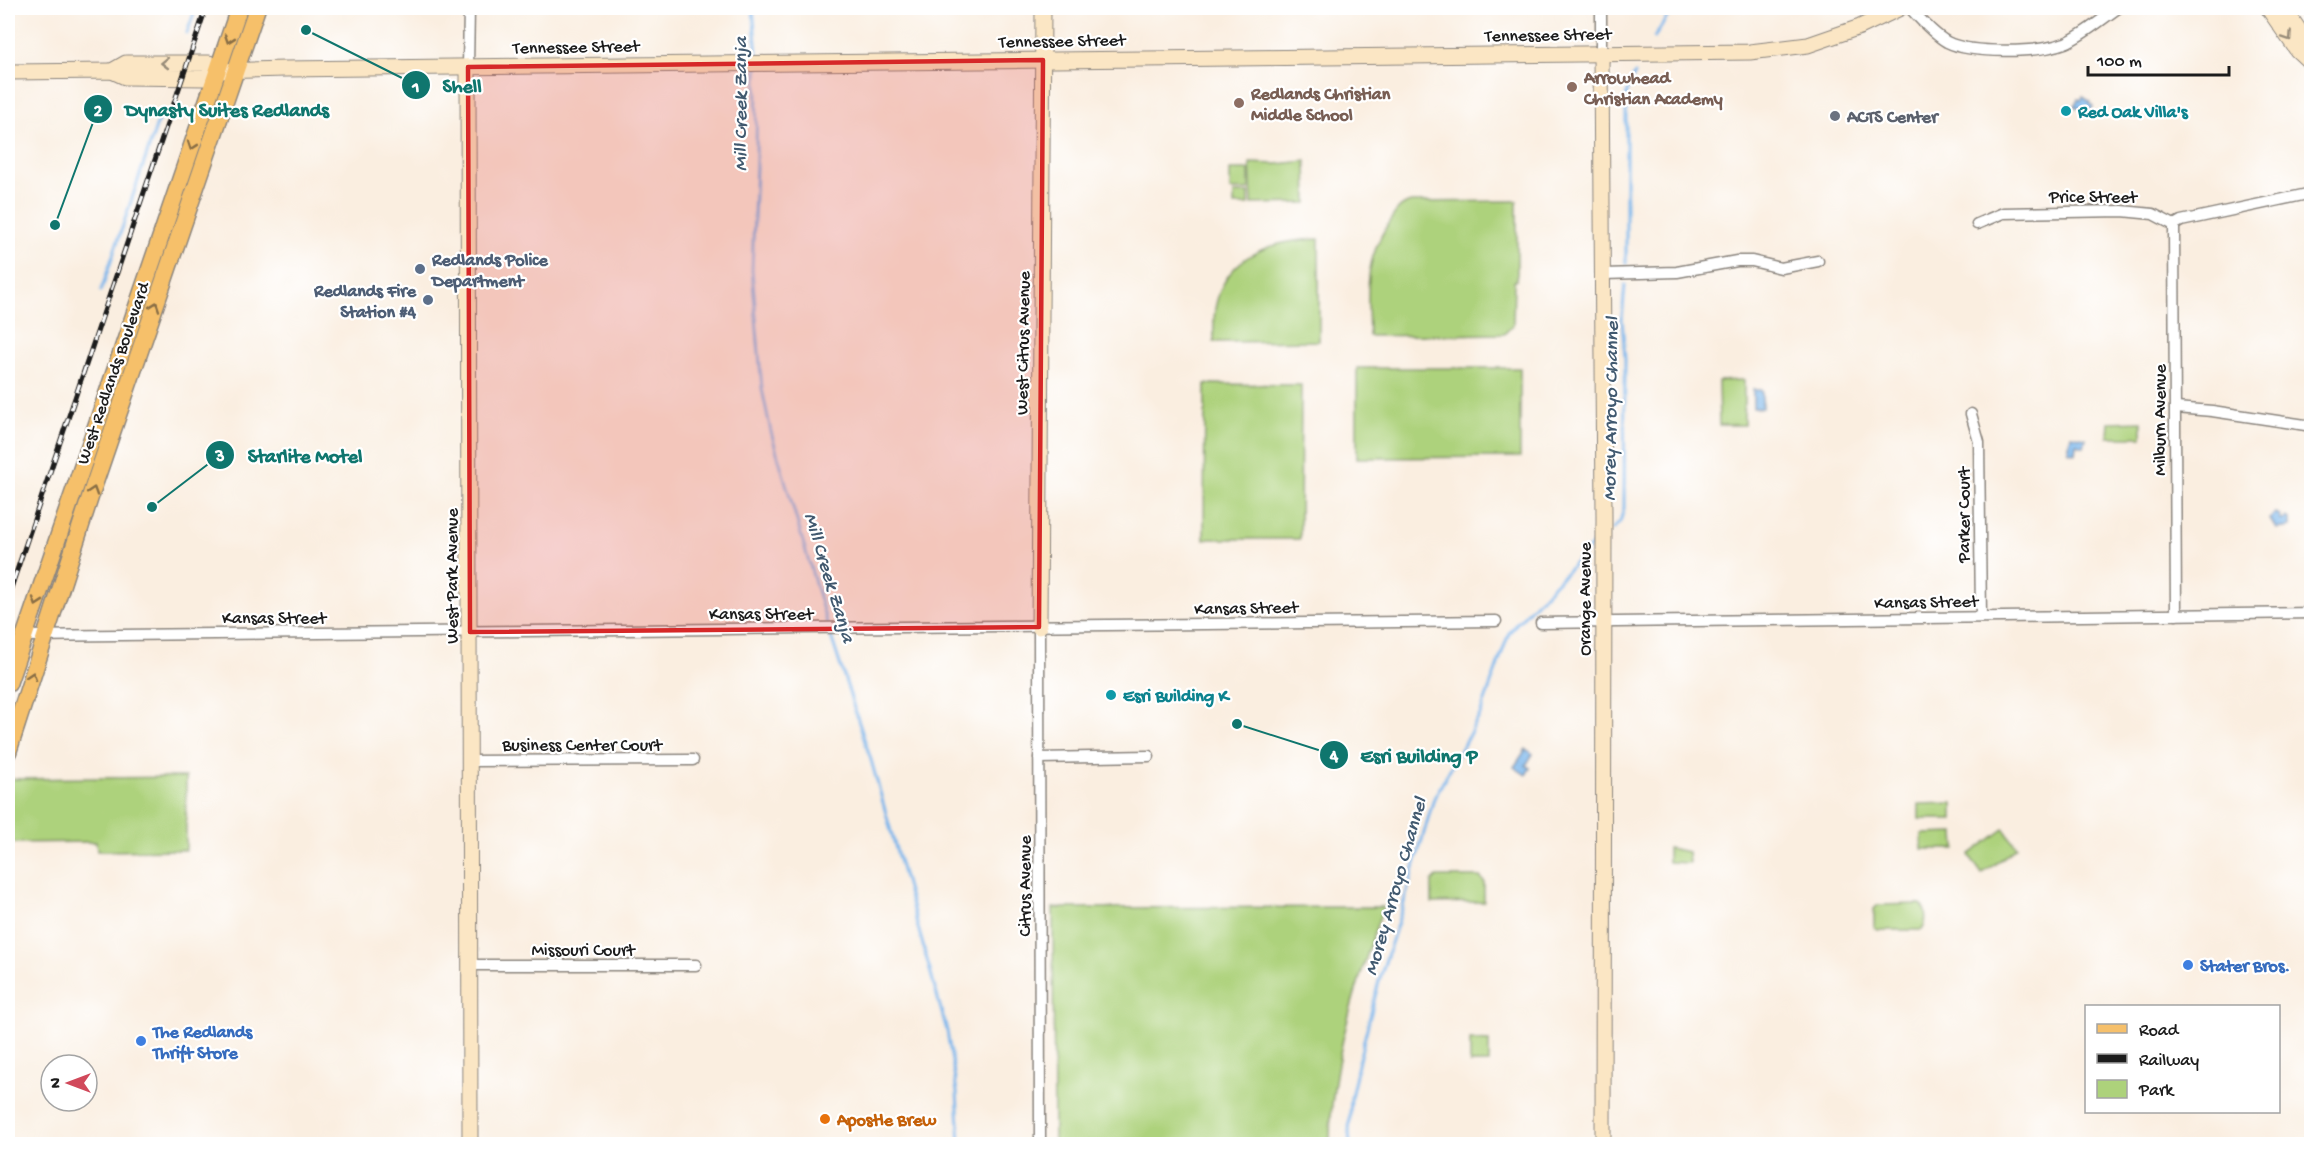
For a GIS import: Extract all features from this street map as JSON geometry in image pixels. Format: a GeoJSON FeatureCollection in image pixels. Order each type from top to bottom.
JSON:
{"type":"FeatureCollection","features":[{"type":"Feature","properties":{"kind":"main road","name":"West Redlands Boulevard"},"geometry":{"type":"LineString","coordinates":[[8,684],[239,8]]}},
{"type":"Feature","properties":{"kind":"main road","name":"West Redlands Boulevard"},"geometry":{"type":"LineString","coordinates":[[8,752],[44,636],[257,8]]}},
{"type":"Feature","properties":{"kind":"street","name":"West Park Avenue"},"geometry":{"type":"LineString","coordinates":[[469,8],[470,1144]]}},
{"type":"Feature","properties":{"kind":"street","name":"West Citrus Avenue"},"geometry":{"type":"LineString","coordinates":[[1039,627],[1043,8]]}},
{"type":"Feature","properties":{"kind":"street"},"geometry":{"type":"LineString","coordinates":[[1601,8],[1601,53]]}},
{"type":"Feature","properties":{"kind":"street","name":"Tennessee Street"},"geometry":{"type":"LineString","coordinates":[[8,72],[112,71],[126,63],[209,63],[217,71],[1750,52],[1808,45],[1860,27],[1900,8]]}},
{"type":"Feature","properties":{"kind":"street"},"geometry":{"type":"LineString","coordinates":[[1910,8],[1944,40],[1956,46],[2016,50],[2049,47],[2067,42],[2118,8]]}},
{"type":"Feature","properties":{"kind":"street"},"geometry":{"type":"LineString","coordinates":[[2268,8],[2297,50],[2312,62]]}},
{"type":"Feature","properties":{"kind":"street"},"geometry":{"type":"LineString","coordinates":[[2284,8],[2307,42],[2312,62]]}},
{"type":"Feature","properties":{"kind":"street","name":"Orange Avenue"},"geometry":{"type":"LineString","coordinates":[[1601,53],[1602,1144]]}},
{"type":"Feature","properties":{"kind":"street"},"geometry":{"type":"LineString","coordinates":[[2174,225],[2181,221],[2312,194]]}},
{"type":"Feature","properties":{"kind":"street","name":"Price Street"},"geometry":{"type":"LineString","coordinates":[[1977,224],[2003,213],[2141,212],[2153,214],[2174,225]]}},
{"type":"Feature","properties":{"kind":"street","name":"Milburn Avenue"},"geometry":{"type":"LineString","coordinates":[[2174,225],[2176,615]]}},
{"type":"Feature","properties":{"kind":"street"},"geometry":{"type":"LineString","coordinates":[[1603,273],[1677,272],[1737,261],[1752,261],[1781,268],[1818,261]]}},
{"type":"Feature","properties":{"kind":"street"},"geometry":{"type":"LineString","coordinates":[[2176,408],[2312,426]]}},
{"type":"Feature","properties":{"kind":"street","name":"Parker Court"},"geometry":{"type":"LineString","coordinates":[[1971,414],[1979,442],[1980,617]]}},
{"type":"Feature","properties":{"kind":"street","name":"Kansas Street"},"geometry":{"type":"LineString","coordinates":[[1541,623],[2312,613]]}},
{"type":"Feature","properties":{"kind":"street","name":"Kansas Street"},"geometry":{"type":"LineString","coordinates":[[25,636],[846,630],[1496,621]]}},
{"type":"Feature","properties":{"kind":"street","name":"Citrus Avenue"},"geometry":{"type":"LineString","coordinates":[[1039,627],[1040,1144]]}},
{"type":"Feature","properties":{"kind":"street"},"geometry":{"type":"LineString","coordinates":[[1039,758],[1149,756]]}},
{"type":"Feature","properties":{"kind":"street","name":"Business Center Court"},"geometry":{"type":"LineString","coordinates":[[471,761],[693,760]]}},
{"type":"Feature","properties":{"kind":"street","name":"Missouri Court"},"geometry":{"type":"LineString","coordinates":[[470,965],[696,965]]}},
{"type":"Feature","properties":{"kind":"highlighted area"},"geometry":{"type":"Polygon","coordinates":[[[1043,60],[1039,627],[470,632],[468,67],[1043,60]]]}},
{"type":"Feature","properties":{"kind":"green space"},"geometry":{"type":"Polygon","coordinates":[[[1306,161],[1307,203],[1252,204],[1250,163],[1277,164],[1306,161]]]}},
{"type":"Feature","properties":{"kind":"green space"},"geometry":{"type":"Polygon","coordinates":[[[1230,170],[1249,170],[1249,190],[1230,190],[1230,170]]]}},
{"type":"Feature","properties":{"kind":"green space"},"geometry":{"type":"Polygon","coordinates":[[[1234,193],[1249,193],[1249,205],[1234,205],[1234,193]]]}},
{"type":"Feature","properties":{"kind":"green space"},"geometry":{"type":"Polygon","coordinates":[[[1517,201],[1517,280],[1514,281],[1513,325],[1504,334],[1369,336],[1368,292],[1374,252],[1392,217],[1400,208],[1411,202],[1517,201]]]}},
{"type":"Feature","properties":{"kind":"green space"},"geometry":{"type":"Polygon","coordinates":[[[1319,239],[1319,341],[1214,342],[1215,309],[1222,287],[1230,273],[1255,253],[1270,247],[1319,239]]]}},
{"type":"Feature","properties":{"kind":"green space"},"geometry":{"type":"Polygon","coordinates":[[[1357,368],[1520,368],[1520,457],[1357,458],[1357,368]]]}},
{"type":"Feature","properties":{"kind":"green space"},"geometry":{"type":"Polygon","coordinates":[[[1744,380],[1744,425],[1719,425],[1718,381],[1744,380]]]}},
{"type":"Feature","properties":{"kind":"green space"},"geometry":{"type":"Polygon","coordinates":[[[1205,384],[1301,385],[1300,539],[1204,539],[1205,384]]]}},
{"type":"Feature","properties":{"kind":"green space"},"geometry":{"type":"Polygon","coordinates":[[[2142,421],[2142,437],[2108,437],[2109,422],[2142,421]]]}},
{"type":"Feature","properties":{"kind":"green space"},"geometry":{"type":"Polygon","coordinates":[[[186,777],[186,850],[97,851],[96,842],[8,843],[10,779],[186,777]]]}},
{"type":"Feature","properties":{"kind":"green space"},"geometry":{"type":"Polygon","coordinates":[[[1953,803],[1953,819],[1919,819],[1919,804],[1953,803]]]}},
{"type":"Feature","properties":{"kind":"green space"},"geometry":{"type":"Polygon","coordinates":[[[2004,829],[2017,847],[1982,874],[1969,855],[2004,829]]]}},
{"type":"Feature","properties":{"kind":"green space"},"geometry":{"type":"Polygon","coordinates":[[[1955,833],[1956,849],[1922,849],[1922,834],[1955,833]]]}},
{"type":"Feature","properties":{"kind":"green space"},"geometry":{"type":"Polygon","coordinates":[[[1668,848],[1688,852],[1689,863],[1668,862],[1668,848]]]}},
{"type":"Feature","properties":{"kind":"green space"},"geometry":{"type":"Polygon","coordinates":[[[1437,877],[1480,877],[1484,881],[1484,902],[1432,903],[1432,882],[1437,877]]]}},
{"type":"Feature","properties":{"kind":"green space"},"geometry":{"type":"Polygon","coordinates":[[[1921,904],[1926,917],[1922,930],[1878,930],[1874,927],[1874,909],[1878,905],[1921,904]]]}},
{"type":"Feature","properties":{"kind":"green space"},"geometry":{"type":"Polygon","coordinates":[[[1383,907],[1355,994],[1340,1053],[1331,1114],[1330,1144],[1054,1144],[1053,908],[1383,907]]]}},
{"type":"Feature","properties":{"kind":"green space"},"geometry":{"type":"Polygon","coordinates":[[[1470,1040],[1489,1041],[1489,1063],[1470,1063],[1470,1040]]]}},
{"type":"Feature","properties":{"kind":"water"},"geometry":{"type":"Polygon","coordinates":[[[2083,97],[2093,106],[2090,112],[2074,106],[2078,99],[2081,100],[2083,97]]]}},
{"type":"Feature","properties":{"kind":"water"},"geometry":{"type":"Polygon","coordinates":[[[1753,390],[1762,390],[1762,408],[1753,408],[1753,390]]]}},
{"type":"Feature","properties":{"kind":"water"},"geometry":{"type":"Polygon","coordinates":[[[2071,435],[2086,438],[2084,446],[2076,444],[2075,453],[2068,451],[2071,435]]]}},
{"type":"Feature","properties":{"kind":"water"},"geometry":{"type":"Polygon","coordinates":[[[2275,513],[2280,515],[2281,520],[2286,517],[2290,519],[2290,527],[2276,529],[2270,519],[2275,513]]]}},
{"type":"Feature","properties":{"kind":"water"},"geometry":{"type":"Polygon","coordinates":[[[1526,749],[1533,754],[1526,765],[1530,768],[1526,775],[1514,767],[1526,749]]]}},
{"type":"Feature","properties":{"kind":"waterway"},"geometry":{"type":"LineString","coordinates":[[187,33],[196,8]]}},
{"type":"Feature","properties":{"kind":"waterway","name":"Mill Creek Zanja"},"geometry":{"type":"LineString","coordinates":[[753,8],[757,57]]}},
{"type":"Feature","properties":{"kind":"waterway","name":"Morey Arroyo Channel"},"geometry":{"type":"LineString","coordinates":[[1654,38],[1673,8]]}},
{"type":"Feature","properties":{"kind":"waterway","name":"Mill Creek Zanja"},"geometry":{"type":"LineString","coordinates":[[757,67],[752,270],[762,389],[771,432],[827,624]]}},
{"type":"Feature","properties":{"kind":"waterway","name":"Morey Arroyo Channel"},"geometry":{"type":"LineString","coordinates":[[1626,263],[1626,98],[1635,74]]}},
{"type":"Feature","properties":{"kind":"waterway"},"geometry":{"type":"LineString","coordinates":[[101,291],[161,112]]}},
{"type":"Feature","properties":{"kind":"waterway","name":"Morey Arroyo Channel"},"geometry":{"type":"LineString","coordinates":[[1613,529],[1620,522],[1624,508],[1625,359],[1622,319],[1625,285]]}},
{"type":"Feature","properties":{"kind":"waterway","name":"Morey Arroyo Channel"},"geometry":{"type":"LineString","coordinates":[[1350,1144],[1351,1098],[1359,1060],[1379,981],[1434,798],[1480,715],[1509,633],[1597,540]]}},
{"type":"Feature","properties":{"kind":"waterway","name":"Mill Creek Zanja"},"geometry":{"type":"LineString","coordinates":[[829,630],[871,760],[947,1031],[957,1092],[960,1144]]}},
{"type":"Feature","properties":{"kind":"railway"},"geometry":{"type":"LineString","coordinates":[[8,597],[206,8]]}},
{"type":"Feature","properties":{"kind":"place","name":"Shell"},"geometry":{"type":"Point","coordinates":[306,30]}},
{"type":"Feature","properties":{"kind":"place","name":"Arrowhead Christian Academy"},"geometry":{"type":"Point","coordinates":[1572,87]}},
{"type":"Feature","properties":{"kind":"place","name":"Redlands Christian Middle School"},"geometry":{"type":"Point","coordinates":[1239,103]}},
{"type":"Feature","properties":{"kind":"place","name":"Red Oak Villa's"},"geometry":{"type":"Point","coordinates":[2066,111]}},
{"type":"Feature","properties":{"kind":"place","name":"ACTS Center"},"geometry":{"type":"Point","coordinates":[1835,116]}},
{"type":"Feature","properties":{"kind":"place","name":"Dynasty Suites Redlands"},"geometry":{"type":"Point","coordinates":[55,225]}},
{"type":"Feature","properties":{"kind":"place","name":"Redlands Police Department"},"geometry":{"type":"Point","coordinates":[420,269]}},
{"type":"Feature","properties":{"kind":"place","name":"Redlands Fire Station #4"},"geometry":{"type":"Point","coordinates":[428,300]}},
{"type":"Feature","properties":{"kind":"place","name":"Starlite Motel"},"geometry":{"type":"Point","coordinates":[152,507]}},
{"type":"Feature","properties":{"kind":"place","name":"Esri Building K"},"geometry":{"type":"Point","coordinates":[1111,695]}},
{"type":"Feature","properties":{"kind":"place","name":"Esri Building P"},"geometry":{"type":"Point","coordinates":[1237,724]}},
{"type":"Feature","properties":{"kind":"place","name":"Stater Bros."},"geometry":{"type":"Point","coordinates":[2188,965]}},
{"type":"Feature","properties":{"kind":"place","name":"The Redlands Thrift Store"},"geometry":{"type":"Point","coordinates":[141,1041]}},
{"type":"Feature","properties":{"kind":"place","name":"Apostle Brew"},"geometry":{"type":"Point","coordinates":[825,1119]}}]}
